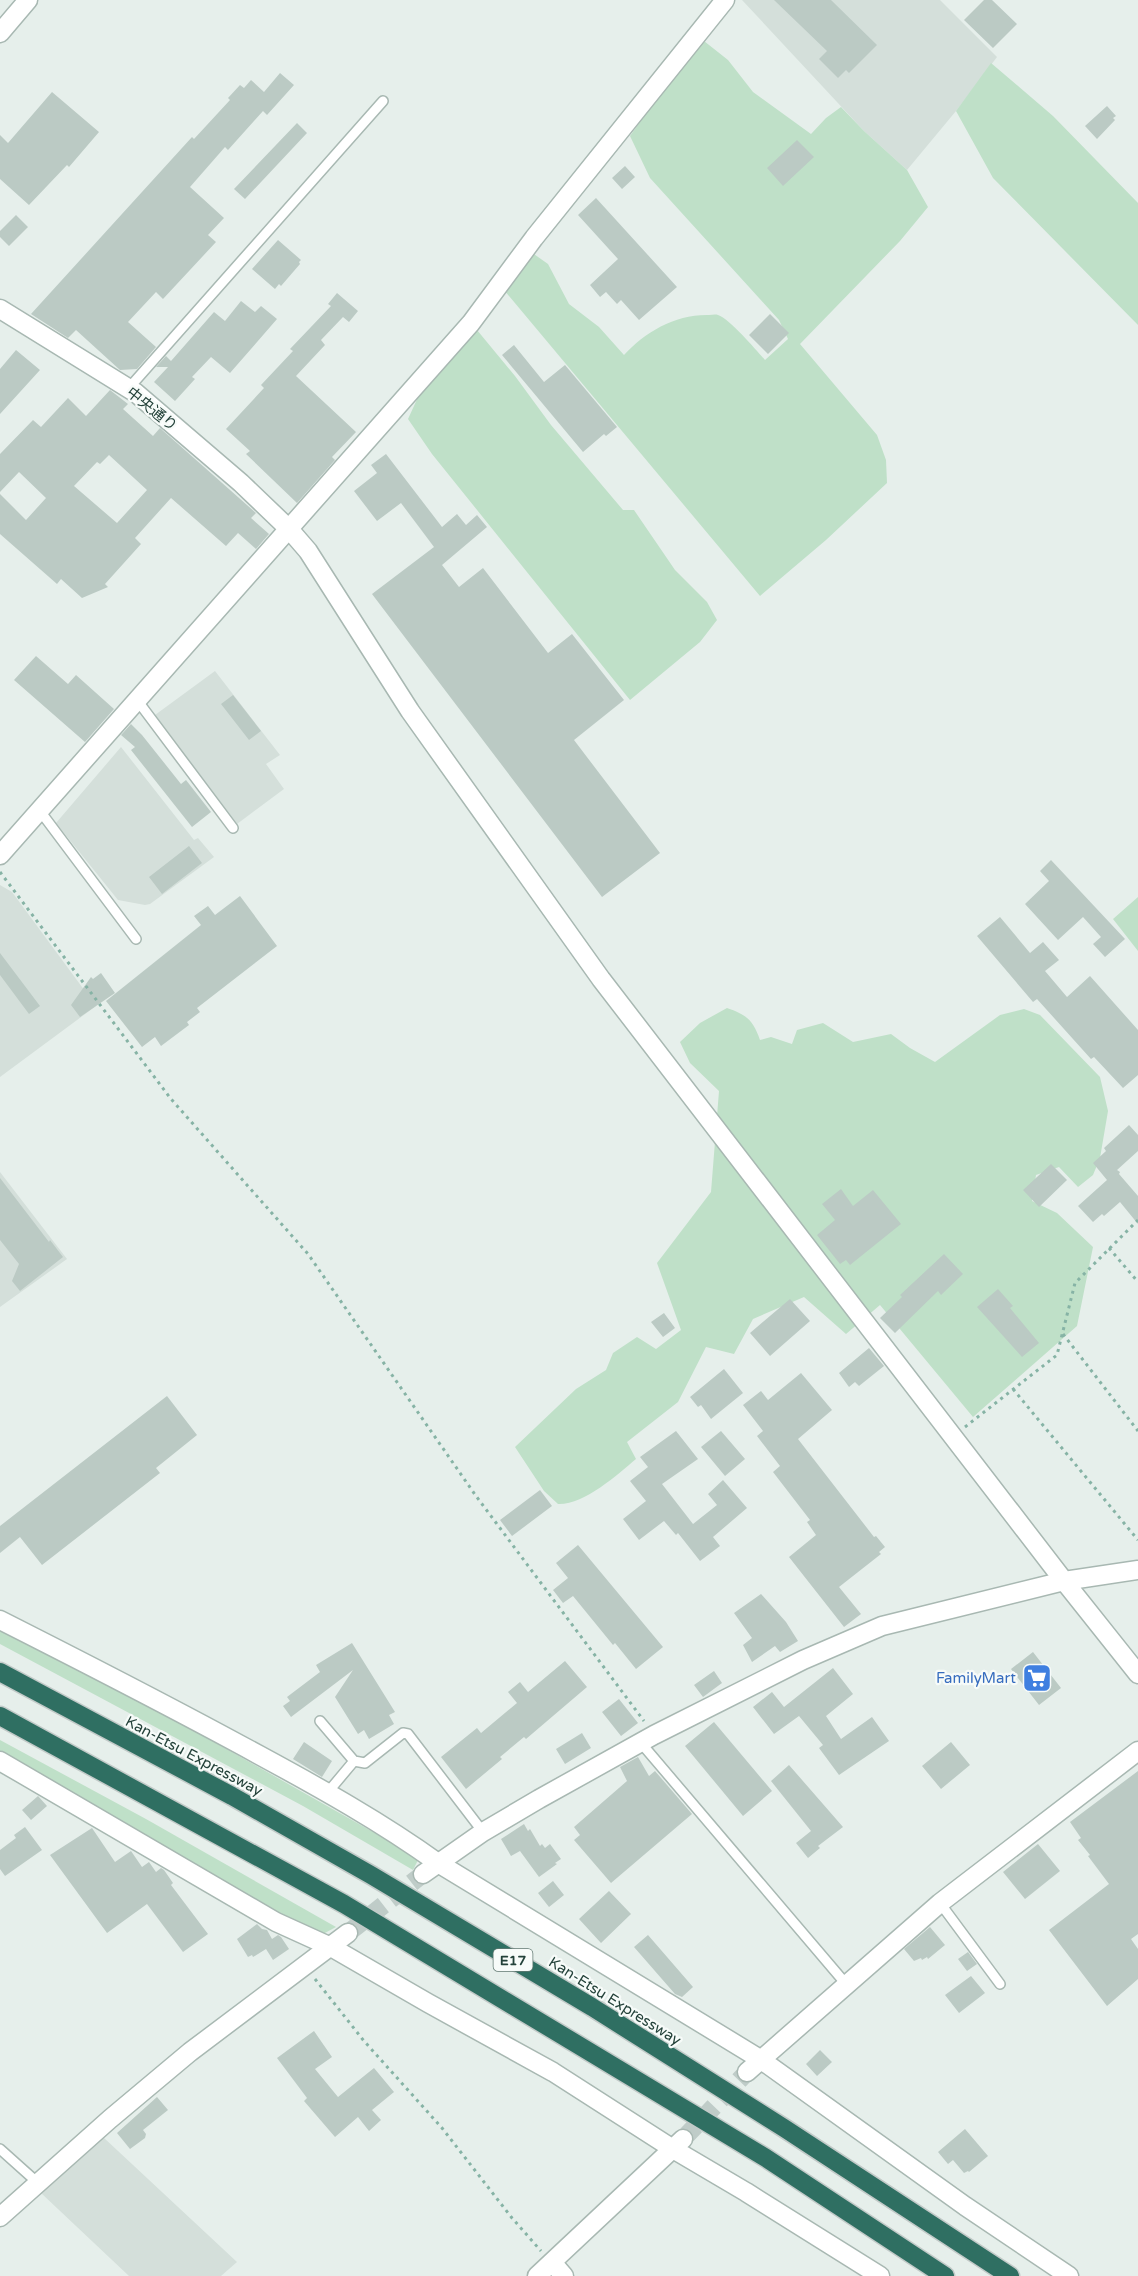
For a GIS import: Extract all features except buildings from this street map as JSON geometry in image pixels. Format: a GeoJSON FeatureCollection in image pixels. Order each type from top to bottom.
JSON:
{"type":"FeatureCollection","features":[{"type":"Feature","properties":{"kind":"highway","name":"Kan-Etsu Expressway"},"geometry":{"type":"LineString","coordinates":[[0,1672],[232,1796],[582,2001],[784,2128],[1010,2276]]}},
{"type":"Feature","properties":{"kind":"highway","name":"E17"},"geometry":{"type":"LineString","coordinates":[[0,1716],[344,1904],[766,2158],[945,2276]]}},
{"type":"Feature","properties":{"kind":"street"},"geometry":{"type":"LineString","coordinates":[[0,33],[28,0]]}},
{"type":"Feature","properties":{"kind":"street"},"geometry":{"type":"LineString","coordinates":[[0,855],[471,323],[534,238],[725,0]]}},
{"type":"Feature","properties":{"kind":"street","name":"中央通り"},"geometry":{"type":"LineString","coordinates":[[0,309],[128,389],[241,483],[289,529],[308,551],[410,711],[601,979],[1138,1674]]}},
{"type":"Feature","properties":{"kind":"street"},"geometry":{"type":"LineString","coordinates":[[423,1874],[483,1832],[647,1739],[804,1660],[882,1626],[1064,1581],[1138,1570]]}},
{"type":"Feature","properties":{"kind":"street"},"geometry":{"type":"LineString","coordinates":[[0,1620],[328,1792],[408,1841],[438,1863],[760,2059],[965,2206],[1069,2276]]}},
{"type":"Feature","properties":{"kind":"street"},"geometry":{"type":"LineString","coordinates":[[747,2072],[940,1903],[1138,1751]]}},
{"type":"Feature","properties":{"kind":"street"},"geometry":{"type":"LineString","coordinates":[[0,1761],[276,1922],[331,1947],[678,2144],[746,2192],[880,2276]]}},
{"type":"Feature","properties":{"kind":"street"},"geometry":{"type":"LineString","coordinates":[[0,2217],[190,2052],[348,1934]]}},
{"type":"Feature","properties":{"kind":"street"},"geometry":{"type":"LineString","coordinates":[[537,2276],[678,2144]]}},
{"type":"Feature","properties":{"kind":"street"},"geometry":{"type":"LineString","coordinates":[[552,2262],[564,2276]]}},
{"type":"Feature","properties":{"kind":"lane"},"geometry":{"type":"LineString","coordinates":[[128,389],[383,101]]}},
{"type":"Feature","properties":{"kind":"lane"},"geometry":{"type":"LineString","coordinates":[[137,700],[233,828]]}},
{"type":"Feature","properties":{"kind":"lane"},"geometry":{"type":"LineString","coordinates":[[39,811],[136,939]]}},
{"type":"Feature","properties":{"kind":"lane"},"geometry":{"type":"LineString","coordinates":[[320,1721],[354,1761],[365,1763],[403,1733],[408,1734],[483,1832]]}},
{"type":"Feature","properties":{"kind":"lane"},"geometry":{"type":"LineString","coordinates":[[647,1739],[846,1984]]}},
{"type":"Feature","properties":{"kind":"lane"},"geometry":{"type":"LineString","coordinates":[[328,1792],[354,1761]]}},
{"type":"Feature","properties":{"kind":"lane"},"geometry":{"type":"LineString","coordinates":[[940,1903],[1000,1984]]}},
{"type":"Feature","properties":{"kind":"lane"},"geometry":{"type":"LineString","coordinates":[[0,2149],[38,2183]]}},
{"type":"Feature","properties":{"kind":"path"},"geometry":{"type":"LineString","coordinates":[[0,873],[171,1098],[308,1254],[647,1739]]}},
{"type":"Feature","properties":{"kind":"path"},"geometry":{"type":"LineString","coordinates":[[954,1437],[1057,1355],[1076,1283],[1138,1220]]}},
{"type":"Feature","properties":{"kind":"path"},"geometry":{"type":"LineString","coordinates":[[1109,1248],[1138,1282]]}},
{"type":"Feature","properties":{"kind":"path"},"geometry":{"type":"LineString","coordinates":[[1063,1334],[1138,1431]]}},
{"type":"Feature","properties":{"kind":"path"},"geometry":{"type":"LineString","coordinates":[[1013,1389],[1138,1540]]}},
{"type":"Feature","properties":{"kind":"path"},"geometry":{"type":"LineString","coordinates":[[305,1966],[364,2041],[442,2128],[512,2218],[552,2262]]}},
{"type":"Feature","properties":{"kind":"shaded area"},"geometry":{"type":"Polygon","coordinates":[[[742,0],[940,0],[997,57],[907,170],[864,131],[742,0]]]}},
{"type":"Feature","properties":{"kind":"shaded area"},"geometry":{"type":"Polygon","coordinates":[[[215,671],[280,755],[266,764],[284,789],[237,824],[155,715],[215,671]]]}},
{"type":"Feature","properties":{"kind":"shaded area"},"geometry":{"type":"Polygon","coordinates":[[[121,747],[194,840],[198,838],[214,857],[150,904],[145,905],[118,900],[56,823],[121,747]]]}},
{"type":"Feature","properties":{"kind":"shaded area"},"geometry":{"type":"Polygon","coordinates":[[[0,885],[12,892],[96,1006],[0,1077],[0,885]]]}},
{"type":"Feature","properties":{"kind":"shaded area"},"geometry":{"type":"Polygon","coordinates":[[[0,1172],[67,1259],[0,1307],[0,1172]]]}},
{"type":"Feature","properties":{"kind":"shaded area"},"geometry":{"type":"Polygon","coordinates":[[[103,2137],[237,2262],[221,2276],[129,2276],[41,2193],[103,2137]]]}},
{"type":"Feature","properties":{"kind":"green space"},"geometry":{"type":"Polygon","coordinates":[[[704,41],[728,60],[753,92],[811,134],[826,118],[841,107],[907,170],[928,207],[900,241],[800,344],[877,435],[886,460],[887,483],[826,540],[760,596],[504,290],[531,252],[548,264],[569,304],[599,327],[624,355],[651,332],[673,321],[697,315],[718,315],[723,318],[743,335],[765,360],[788,339],[779,320],[650,178],[630,136],[657,98],[704,41]]]}},
{"type":"Feature","properties":{"kind":"green space"},"geometry":{"type":"Polygon","coordinates":[[[991,63],[1053,116],[1138,203],[1138,325],[993,178],[956,111],[991,63]]]}},
{"type":"Feature","properties":{"kind":"green space"},"geometry":{"type":"Polygon","coordinates":[[[477,330],[551,425],[623,510],[634,510],[675,570],[707,602],[717,620],[700,642],[630,700],[432,454],[408,419],[419,395],[477,330]]]}},
{"type":"Feature","properties":{"kind":"green space"},"geometry":{"type":"Polygon","coordinates":[[[1138,897],[1138,951],[1113,919],[1138,897]]]}},
{"type":"Feature","properties":{"kind":"green space"},"geometry":{"type":"Polygon","coordinates":[[[727,1008],[748,1019],[760,1040],[771,1037],[792,1044],[797,1030],[823,1023],[853,1042],[891,1034],[935,1062],[1000,1015],[1024,1009],[1040,1015],[1100,1077],[1108,1111],[1100,1158],[1093,1175],[1078,1187],[1059,1167],[1036,1175],[1032,1201],[1057,1213],[1093,1247],[1077,1326],[973,1417],[880,1305],[846,1334],[804,1297],[753,1319],[734,1354],[706,1347],[678,1402],[627,1442],[636,1459],[610,1481],[589,1494],[578,1500],[558,1504],[544,1491],[515,1447],[576,1389],[606,1370],[613,1353],[637,1337],[656,1349],[681,1330],[657,1263],[711,1192],[719,1091],[690,1063],[680,1042],[700,1023],[727,1008]]]}},
{"type":"Feature","properties":{"kind":"green space"},"geometry":{"type":"Polygon","coordinates":[[[0,1628],[170,1717],[419,1858],[413,1870],[303,1806],[0,1644],[0,1628]]]}},
{"type":"Feature","properties":{"kind":"green space"},"geometry":{"type":"Polygon","coordinates":[[[0,1740],[146,1819],[336,1927],[323,1934],[308,1929],[0,1754],[0,1740]]]}},
{"type":"Feature","properties":{"kind":"tunnel"},"geometry":{"type":"LineString","coordinates":[[348,1933],[423,1874]]}},
{"type":"Feature","properties":{"kind":"tunnel"},"geometry":{"type":"LineString","coordinates":[[683,2139],[747,2072]]}},
{"type":"Feature","properties":{"kind":"place","name":"FamilyMart"},"geometry":{"type":"Point","coordinates":[1037,1678]}}]}
